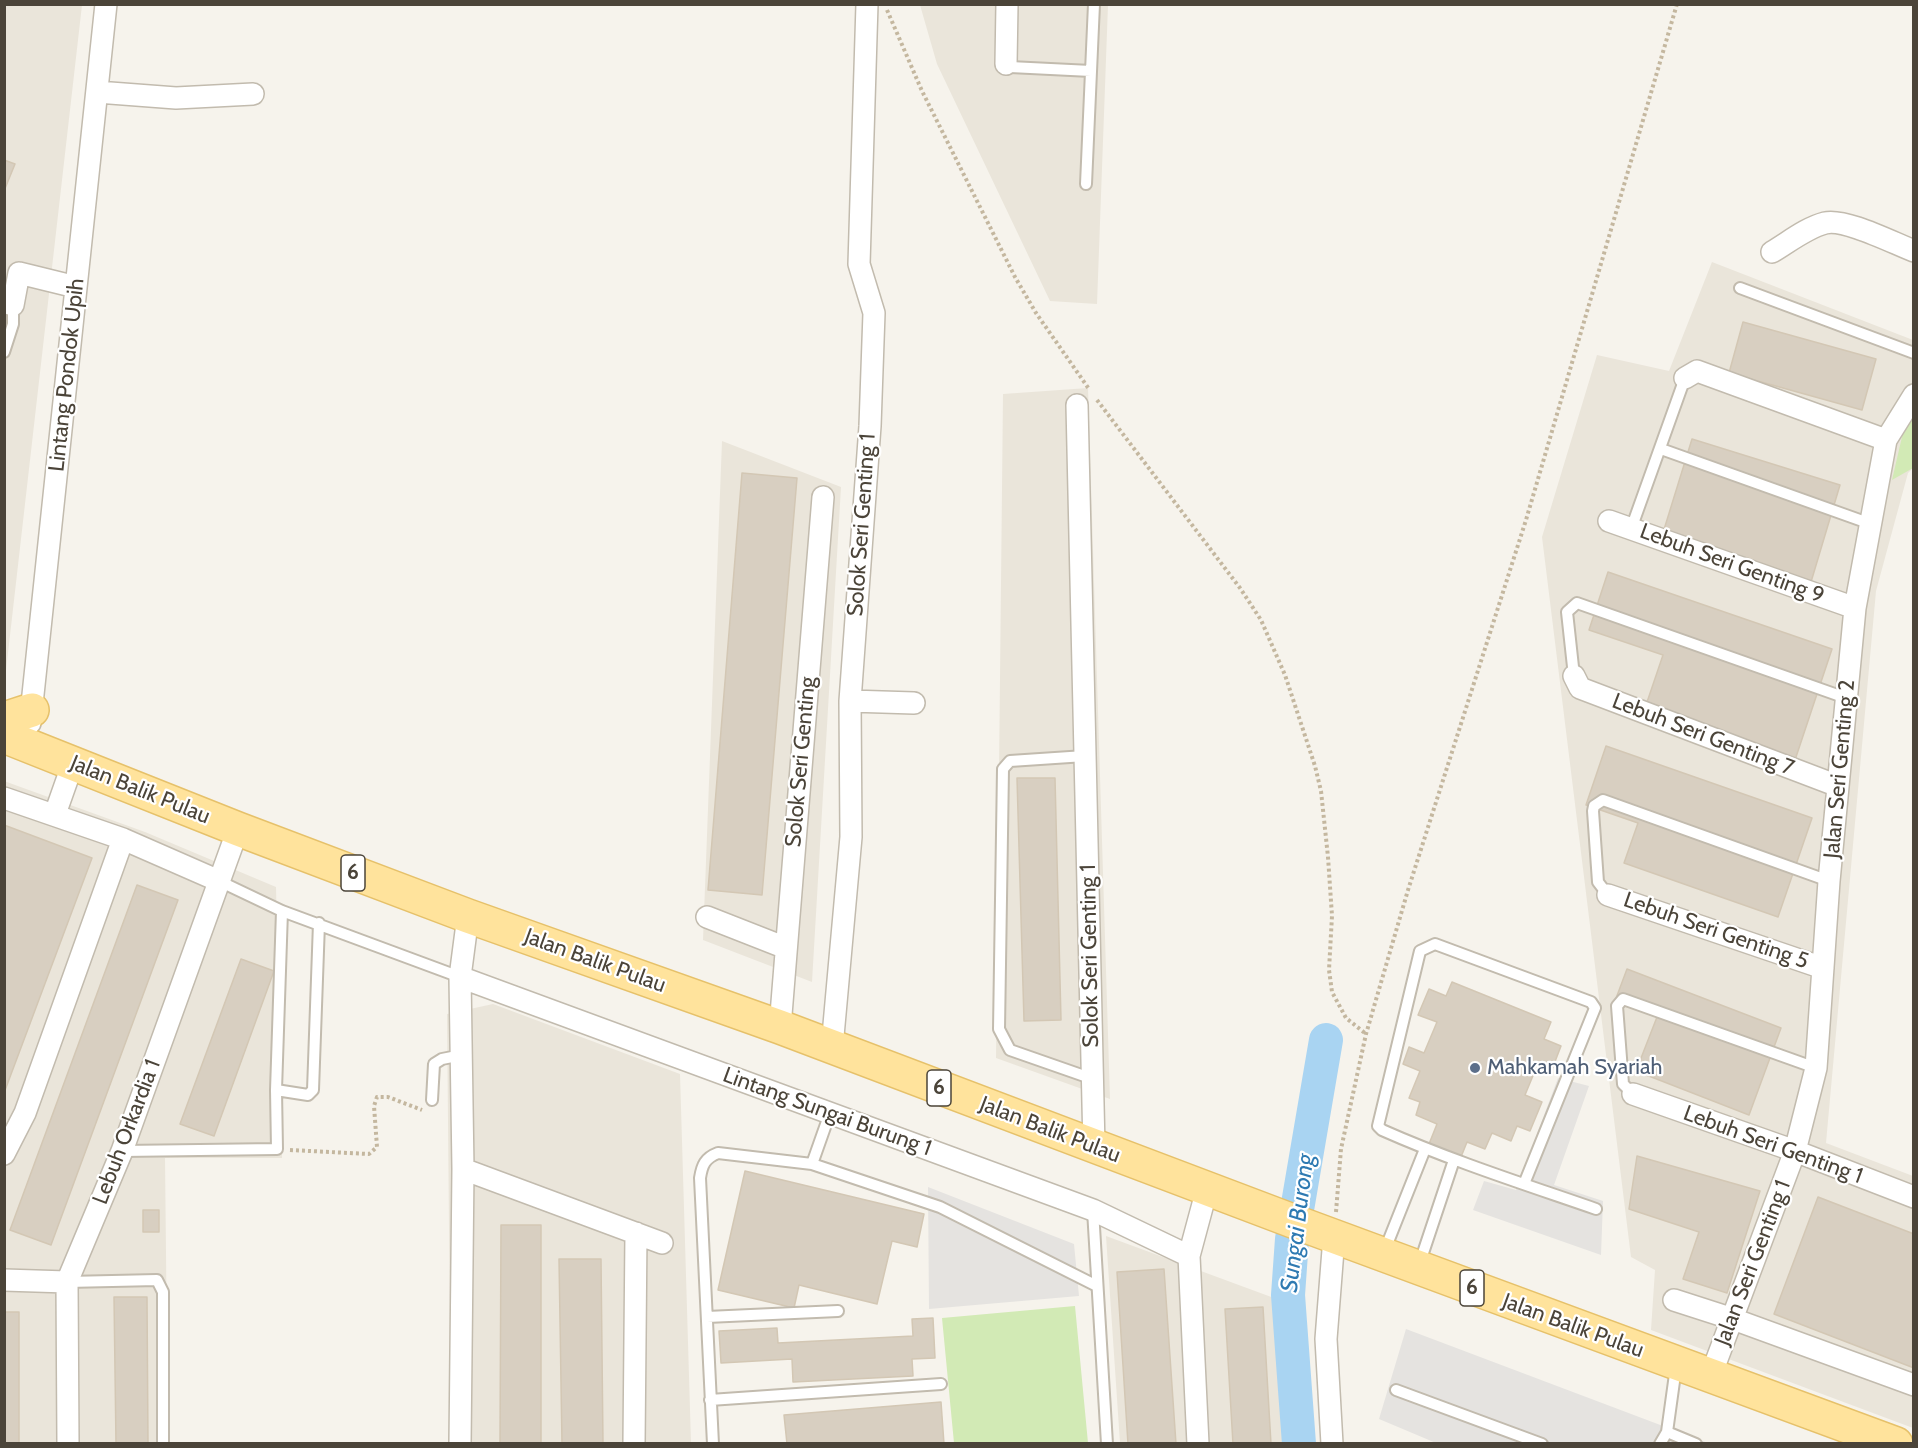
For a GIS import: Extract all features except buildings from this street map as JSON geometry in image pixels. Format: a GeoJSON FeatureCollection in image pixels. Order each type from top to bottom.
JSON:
{"type":"FeatureCollection","features":[{"type":"Feature","properties":{"kind":"main road","name":"Jalan Balik Pulau"},"geometry":{"type":"LineString","coordinates":[[16,740],[238,829],[468,916],[780,1027],[1320,1232],[1896,1443]]}},
{"type":"Feature","properties":{"kind":"street","name":"Lintang Pondok Upih"},"geometry":{"type":"LineString","coordinates":[[16,740],[76,287],[106,4]]}},
{"type":"Feature","properties":{"kind":"street","name":"Solok Seri Genting 1"},"geometry":{"type":"LineString","coordinates":[[832,1047],[851,837],[850,701],[870,426],[874,313],[859,264],[867,4]]}},
{"type":"Feature","properties":{"kind":"street"},"geometry":{"type":"LineString","coordinates":[[1006,63],[1007,4]]}},
{"type":"Feature","properties":{"kind":"street"},"geometry":{"type":"LineString","coordinates":[[97,92],[176,98],[253,94]]}},
{"type":"Feature","properties":{"kind":"street"},"geometry":{"type":"LineString","coordinates":[[1772,252],[1811,228],[1827,222],[1842,224],[1914,251]]}},
{"type":"Feature","properties":{"kind":"street"},"geometry":{"type":"LineString","coordinates":[[9,304],[19,273],[76,287]]}},
{"type":"Feature","properties":{"kind":"street"},"geometry":{"type":"LineString","coordinates":[[1685,378],[1697,371],[1886,440]]}},
{"type":"Feature","properties":{"kind":"street","name":"Jalan Seri Genting 2"},"geometry":{"type":"LineString","coordinates":[[1795,1151],[1816,1068],[1829,881],[1855,608],[1886,440],[1914,395]]}},
{"type":"Feature","properties":{"kind":"street","name":"Solok Seri Genting 1"},"geometry":{"type":"LineString","coordinates":[[1077,405],[1094,1147]]}},
{"type":"Feature","properties":{"kind":"street","name":"Solok Seri Genting"},"geometry":{"type":"LineString","coordinates":[[780,1027],[823,497]]}},
{"type":"Feature","properties":{"kind":"street","name":"Lebuh Seri Genting 9"},"geometry":{"type":"LineString","coordinates":[[1609,521],[1855,608]]}},
{"type":"Feature","properties":{"kind":"street","name":"Lebuh Seri Genting 7"},"geometry":{"type":"LineString","coordinates":[[1575,676],[1580,688],[1838,786]]}},
{"type":"Feature","properties":{"kind":"street"},"geometry":{"type":"LineString","coordinates":[[850,701],[914,702]]}},
{"type":"Feature","properties":{"kind":"street"},"geometry":{"type":"LineString","coordinates":[[55,814],[73,763]]}},
{"type":"Feature","properties":{"kind":"street"},"geometry":{"type":"LineString","coordinates":[[4,798],[123,839],[219,881]]}},
{"type":"Feature","properties":{"kind":"street","name":"Lebuh Orkardia 1"},"geometry":{"type":"LineString","coordinates":[[68,1443],[67,1282],[122,1151],[238,829]]}},
{"type":"Feature","properties":{"kind":"street"},"geometry":{"type":"LineString","coordinates":[[4,1154],[25,1113],[123,839]]}},
{"type":"Feature","properties":{"kind":"street","name":"Lebuh Seri Genting 5"},"geometry":{"type":"LineString","coordinates":[[1608,895],[1823,968]]}},
{"type":"Feature","properties":{"kind":"street"},"geometry":{"type":"LineString","coordinates":[[460,1443],[463,1169],[460,977],[468,916]]}},
{"type":"Feature","properties":{"kind":"street"},"geometry":{"type":"LineString","coordinates":[[707,917],[786,948]]}},
{"type":"Feature","properties":{"kind":"street","name":"Lintang Sungai Burung 1"},"geometry":{"type":"LineString","coordinates":[[460,977],[1093,1210],[1189,1256]]}},
{"type":"Feature","properties":{"kind":"street","name":"Lebuh Seri Genting 1"},"geometry":{"type":"LineString","coordinates":[[1633,1094],[1795,1151],[1914,1197]]}},
{"type":"Feature","properties":{"kind":"street","name":"Jalan Seri Genting 1"},"geometry":{"type":"LineString","coordinates":[[1711,1375],[1795,1151]]}},
{"type":"Feature","properties":{"kind":"street"},"geometry":{"type":"LineString","coordinates":[[463,1169],[662,1243]]}},
{"type":"Feature","properties":{"kind":"street"},"geometry":{"type":"LineString","coordinates":[[1198,1443],[1189,1256],[1207,1189]]}},
{"type":"Feature","properties":{"kind":"street"},"geometry":{"type":"LineString","coordinates":[[1320,1232],[1332,1443]]}},
{"type":"Feature","properties":{"kind":"street"},"geometry":{"type":"LineString","coordinates":[[634,1443],[636,1233]]}},
{"type":"Feature","properties":{"kind":"street"},"geometry":{"type":"LineString","coordinates":[[4,1280],[67,1282]]}},
{"type":"Feature","properties":{"kind":"street"},"geometry":{"type":"LineString","coordinates":[[1674,1300],[1914,1385]]}},
{"type":"Feature","properties":{"kind":"lane"},"geometry":{"type":"LineString","coordinates":[[1086,184],[1094,4]]}},
{"type":"Feature","properties":{"kind":"lane"},"geometry":{"type":"LineString","coordinates":[[1006,63],[1010,67],[1091,71]]}},
{"type":"Feature","properties":{"kind":"lane"},"geometry":{"type":"LineString","coordinates":[[1740,288],[1914,353]]}},
{"type":"Feature","properties":{"kind":"lane"},"geometry":{"type":"LineString","coordinates":[[4,352],[14,324],[9,304]]}},
{"type":"Feature","properties":{"kind":"lane"},"geometry":{"type":"LineString","coordinates":[[1631,529],[1685,378]]}},
{"type":"Feature","properties":{"kind":"lane"},"geometry":{"type":"LineString","coordinates":[[1661,449],[1870,524]]}},
{"type":"Feature","properties":{"kind":"lane"},"geometry":{"type":"LineString","coordinates":[[1575,676],[1567,612],[1577,603],[1846,698]]}},
{"type":"Feature","properties":{"kind":"lane"},"geometry":{"type":"LineString","coordinates":[[1085,756],[1010,761],[1003,769],[999,1029],[1010,1050],[1093,1079]]}},
{"type":"Feature","properties":{"kind":"lane"},"geometry":{"type":"LineString","coordinates":[[1608,895],[1598,882],[1593,811],[1594,806],[1603,800],[1829,881]]}},
{"type":"Feature","properties":{"kind":"lane"},"geometry":{"type":"LineString","coordinates":[[219,881],[282,911],[460,977]]}},
{"type":"Feature","properties":{"kind":"lane"},"geometry":{"type":"LineString","coordinates":[[122,1151],[277,1149],[276,1090],[282,911]]}},
{"type":"Feature","properties":{"kind":"lane"},"geometry":{"type":"LineString","coordinates":[[276,1090],[308,1095],[313,1090],[319,923]]}},
{"type":"Feature","properties":{"kind":"lane"},"geometry":{"type":"LineString","coordinates":[[1524,1184],[1595,1008],[1591,1002],[1435,944],[1420,951],[1377,1122],[1382,1130],[1425,1149],[1454,1160],[1596,1209]]}},
{"type":"Feature","properties":{"kind":"lane"},"geometry":{"type":"LineString","coordinates":[[1633,1094],[1623,1084],[1617,1006],[1623,999],[1816,1068]]}},
{"type":"Feature","properties":{"kind":"lane"},"geometry":{"type":"LineString","coordinates":[[432,1100],[434,1064],[442,1059],[462,1055]]}},
{"type":"Feature","properties":{"kind":"lane"},"geometry":{"type":"LineString","coordinates":[[812,1164],[830,1113]]}},
{"type":"Feature","properties":{"kind":"lane"},"geometry":{"type":"LineString","coordinates":[[1383,1255],[1425,1149]]}},
{"type":"Feature","properties":{"kind":"lane"},"geometry":{"type":"LineString","coordinates":[[712,1443],[700,1178],[702,1166],[708,1157],[718,1153],[812,1164],[940,1207],[1097,1286]]}},
{"type":"Feature","properties":{"kind":"lane"},"geometry":{"type":"LineString","coordinates":[[1418,1268],[1454,1160]]}},
{"type":"Feature","properties":{"kind":"lane"},"geometry":{"type":"LineString","coordinates":[[1093,1210],[1107,1443]]}},
{"type":"Feature","properties":{"kind":"lane"},"geometry":{"type":"LineString","coordinates":[[67,1282],[157,1280],[163,1292],[163,1443]]}},
{"type":"Feature","properties":{"kind":"lane"},"geometry":{"type":"LineString","coordinates":[[706,1317],[838,1311]]}},
{"type":"Feature","properties":{"kind":"lane"},"geometry":{"type":"LineString","coordinates":[[1660,1443],[1667,1432],[1676,1363]]}},
{"type":"Feature","properties":{"kind":"lane"},"geometry":{"type":"LineString","coordinates":[[710,1400],[941,1384]]}},
{"type":"Feature","properties":{"kind":"lane"},"geometry":{"type":"LineString","coordinates":[[1396,1390],[1515,1439],[1542,1443]]}},
{"type":"Feature","properties":{"kind":"lane"},"geometry":{"type":"LineString","coordinates":[[1667,1432],[1696,1443]]}},
{"type":"Feature","properties":{"kind":"path"},"geometry":{"type":"LineString","coordinates":[[886,4],[922,91],[995,238],[1036,313],[1112,421],[1240,588],[1261,620],[1285,675],[1321,791],[1332,916],[1329,970],[1332,992],[1339,1009],[1365,1034]]}},
{"type":"Feature","properties":{"kind":"path"},"geometry":{"type":"LineString","coordinates":[[1320,1232],[1341,1149],[1365,1034],[1411,879],[1526,520],[1677,4]]}},
{"type":"Feature","properties":{"kind":"path"},"geometry":{"type":"LineString","coordinates":[[277,1149],[369,1154],[377,1147],[374,1106],[377,1097],[388,1097],[423,1111],[429,1107],[432,1100]]}},
{"type":"Feature","properties":{"kind":"shaded area"},"geometry":{"type":"Polygon","coordinates":[[[4,5],[82,5],[5,679],[4,679],[4,5]]]}},
{"type":"Feature","properties":{"kind":"shaded area"},"geometry":{"type":"Polygon","coordinates":[[[920,5],[1108,5],[1097,304],[1050,301],[937,64],[920,5]]]}},
{"type":"Feature","properties":{"kind":"shaded area"},"geometry":{"type":"Polygon","coordinates":[[[1712,262],[1913,340],[1913,468],[1908,473],[1876,591],[1826,1143],[1913,1176],[1913,1428],[1651,1330],[1655,1270],[1631,1257],[1542,537],[1597,355],[1669,371],[1712,262]]]}},
{"type":"Feature","properties":{"kind":"shaded area"},"geometry":{"type":"Polygon","coordinates":[[[1088,388],[1110,1099],[996,1058],[1003,394],[1088,388]]]}},
{"type":"Feature","properties":{"kind":"shaded area"},"geometry":{"type":"Polygon","coordinates":[[[722,441],[841,487],[812,982],[703,940],[722,441]]]}},
{"type":"Feature","properties":{"kind":"shaded area"},"geometry":{"type":"Polygon","coordinates":[[[4,781],[145,832],[276,887],[282,1158],[165,1158],[168,1443],[5,1443],[4,781]]]}},
{"type":"Feature","properties":{"kind":"shaded area"},"geometry":{"type":"Polygon","coordinates":[[[493,1004],[680,1074],[691,1443],[451,1443],[447,1014],[493,1004]]]}},
{"type":"Feature","properties":{"kind":"shaded area"},"geometry":{"type":"Polygon","coordinates":[[[1558,1078],[1589,1086],[1554,1185],[1603,1201],[1601,1255],[1473,1210],[1484,1181],[1516,1190],[1558,1078]]]}},
{"type":"Feature","properties":{"kind":"shaded area"},"geometry":{"type":"Polygon","coordinates":[[[928,1187],[1074,1244],[1079,1296],[929,1309],[928,1187]]]}},
{"type":"Feature","properties":{"kind":"shaded area"},"geometry":{"type":"Polygon","coordinates":[[[1106,1236],[1274,1298],[1283,1443],[1120,1443],[1106,1236]]]}},
{"type":"Feature","properties":{"kind":"shaded area"},"geometry":{"type":"Polygon","coordinates":[[[1406,1329],[1708,1443],[1436,1443],[1379,1419],[1406,1329]]]}},
{"type":"Feature","properties":{"kind":"green space"},"geometry":{"type":"Polygon","coordinates":[[[1913,412],[1913,468],[1892,480],[1905,424],[1913,412]]]}},
{"type":"Feature","properties":{"kind":"green space"},"geometry":{"type":"Polygon","coordinates":[[[1075,1306],[1088,1443],[954,1443],[942,1318],[1075,1306]]]}},
{"type":"Feature","properties":{"kind":"waterway","name":"Sungai Burong"},"geometry":{"type":"LineString","coordinates":[[1299,1444],[1288,1295],[1292,1239],[1326,1040]]}},
{"type":"Feature","properties":{"kind":"place","name":"Mahkamah Syariah"},"geometry":{"type":"Point","coordinates":[1475,1068]}}]}
